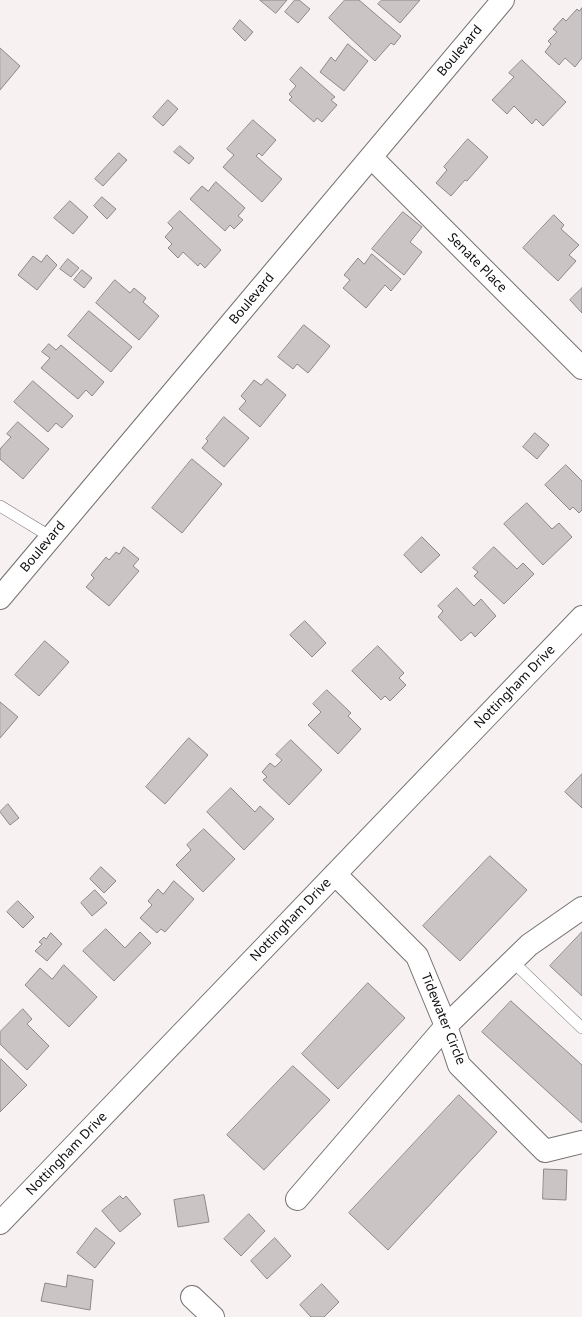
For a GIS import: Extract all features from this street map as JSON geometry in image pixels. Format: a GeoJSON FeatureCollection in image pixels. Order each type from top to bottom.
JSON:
{"type":"FeatureCollection","features":[{"type":"Feature","properties":{"kind":"street","name":"Boulevard"},"geometry":{"type":"LineString","coordinates":[[0,598],[372,158],[503,0]]}},
{"type":"Feature","properties":{"kind":"street","name":"Senate Place"},"geometry":{"type":"LineString","coordinates":[[372,158],[582,368]]}},
{"type":"Feature","properties":{"kind":"street","name":"Nottingham Drive"},"geometry":{"type":"LineString","coordinates":[[0,1223],[582,617]]}},
{"type":"Feature","properties":{"kind":"street","name":"Tidewater Circle"},"geometry":{"type":"LineString","coordinates":[[335,874],[417,956],[446,1026],[459,1065],[545,1151],[582,1142]]}},
{"type":"Feature","properties":{"kind":"street"},"geometry":{"type":"LineString","coordinates":[[297,1199],[446,1026],[529,945],[582,908]]}},
{"type":"Feature","properties":{"kind":"street"},"geometry":{"type":"LineString","coordinates":[[192,1298],[213,1317]]}},
{"type":"Feature","properties":{"kind":"lane"},"geometry":{"type":"LineString","coordinates":[[0,506],[51,537]]}},
{"type":"Feature","properties":{"kind":"lane"},"geometry":{"type":"LineString","coordinates":[[512,961],[582,1028]]}},
{"type":"Feature","properties":{"kind":"building"},"geometry":{"type":"Polygon","coordinates":[[[260,0],[287,0],[276,13],[260,0]]]}},
{"type":"Feature","properties":{"kind":"building"},"geometry":{"type":"Polygon","coordinates":[[[295,0],[299,0],[310,9],[298,23],[285,12],[295,0]]]}},
{"type":"Feature","properties":{"kind":"building"},"geometry":{"type":"Polygon","coordinates":[[[345,0],[359,0],[401,36],[394,45],[391,43],[375,61],[329,18],[345,0]]]}},
{"type":"Feature","properties":{"kind":"building"},"geometry":{"type":"Polygon","coordinates":[[[382,0],[420,0],[400,23],[378,4],[382,0]]]}},
{"type":"Feature","properties":{"kind":"building"},"geometry":{"type":"Polygon","coordinates":[[[582,8],[582,58],[575,67],[565,58],[559,65],[545,52],[551,44],[548,41],[557,32],[553,29],[563,18],[566,21],[577,9],[579,11],[582,8]]]}},
{"type":"Feature","properties":{"kind":"building"},"geometry":{"type":"Polygon","coordinates":[[[240,20],[253,32],[245,41],[233,29],[240,20]]]}},
{"type":"Feature","properties":{"kind":"building"},"geometry":{"type":"Polygon","coordinates":[[[348,44],[368,61],[344,91],[320,72],[331,57],[335,61],[348,44]]]}},
{"type":"Feature","properties":{"kind":"building"},"geometry":{"type":"Polygon","coordinates":[[[0,48],[20,66],[0,90],[0,48]]]}},
{"type":"Feature","properties":{"kind":"building"},"geometry":{"type":"Polygon","coordinates":[[[522,60],[566,102],[543,126],[536,119],[532,124],[514,106],[507,114],[492,100],[514,77],[509,73],[522,60]]]}},
{"type":"Feature","properties":{"kind":"building"},"geometry":{"type":"Polygon","coordinates":[[[301,67],[335,97],[331,100],[337,105],[322,122],[317,118],[314,122],[289,100],[292,97],[289,94],[296,86],[290,80],[301,67]]]}},
{"type":"Feature","properties":{"kind":"building"},"geometry":{"type":"Polygon","coordinates":[[[168,100],[178,109],[163,126],[153,117],[168,100]]]}},
{"type":"Feature","properties":{"kind":"building"},"geometry":{"type":"Polygon","coordinates":[[[253,120],[276,140],[262,156],[259,153],[256,156],[282,179],[262,202],[223,167],[234,155],[227,149],[253,120]]]}},
{"type":"Feature","properties":{"kind":"building"},"geometry":{"type":"Polygon","coordinates":[[[468,139],[488,157],[467,181],[465,180],[451,196],[436,183],[447,170],[444,167],[468,139]]]}},
{"type":"Feature","properties":{"kind":"building"},"geometry":{"type":"Polygon","coordinates":[[[180,146],[194,158],[189,164],[174,152],[180,146]]]}},
{"type":"Feature","properties":{"kind":"building"},"geometry":{"type":"Polygon","coordinates":[[[119,153],[127,160],[103,186],[95,179],[119,153]]]}},
{"type":"Feature","properties":{"kind":"building"},"geometry":{"type":"Polygon","coordinates":[[[216,182],[245,208],[238,216],[243,220],[234,229],[230,225],[225,231],[190,199],[202,186],[208,191],[216,182]]]}},
{"type":"Feature","properties":{"kind":"building"},"geometry":{"type":"Polygon","coordinates":[[[102,197],[116,209],[107,219],[94,206],[102,197]]]}},
{"type":"Feature","properties":{"kind":"building"},"geometry":{"type":"Polygon","coordinates":[[[70,201],[88,217],[73,234],[54,218],[70,201]]]}},
{"type":"Feature","properties":{"kind":"building"},"geometry":{"type":"Polygon","coordinates":[[[180,211],[221,250],[205,268],[200,263],[198,266],[183,252],[178,258],[168,248],[172,244],[165,237],[173,228],[168,223],[180,211]]]}},
{"type":"Feature","properties":{"kind":"building"},"geometry":{"type":"Polygon","coordinates":[[[403,212],[422,227],[410,242],[422,252],[404,275],[372,249],[403,212]]]}},
{"type":"Feature","properties":{"kind":"building"},"geometry":{"type":"Polygon","coordinates":[[[554,215],[564,225],[561,229],[579,245],[569,255],[576,261],[558,281],[523,248],[554,215]]]}},
{"type":"Feature","properties":{"kind":"building"},"geometry":{"type":"Polygon","coordinates":[[[372,254],[401,279],[391,291],[385,285],[366,308],[343,288],[350,280],[344,275],[358,258],[364,264],[372,254]]]}},
{"type":"Feature","properties":{"kind":"building"},"geometry":{"type":"Polygon","coordinates":[[[47,255],[57,265],[37,290],[18,275],[33,256],[41,262],[47,255]]]}},
{"type":"Feature","properties":{"kind":"building"},"geometry":{"type":"Polygon","coordinates":[[[68,259],[79,268],[71,277],[60,269],[68,259]]]}},
{"type":"Feature","properties":{"kind":"building"},"geometry":{"type":"Polygon","coordinates":[[[82,270],[92,278],[84,288],[74,280],[82,270]]]}},
{"type":"Feature","properties":{"kind":"building"},"geometry":{"type":"Polygon","coordinates":[[[115,280],[130,293],[134,288],[146,298],[143,302],[159,316],[139,340],[96,303],[115,280]]]}},
{"type":"Feature","properties":{"kind":"building"},"geometry":{"type":"Polygon","coordinates":[[[582,288],[582,313],[570,300],[582,288]]]}},
{"type":"Feature","properties":{"kind":"building"},"geometry":{"type":"Polygon","coordinates":[[[89,311],[132,347],[111,372],[68,336],[89,311]]]}},
{"type":"Feature","properties":{"kind":"building"},"geometry":{"type":"Polygon","coordinates":[[[304,325],[330,346],[308,373],[297,364],[293,369],[278,357],[304,325]]]}},
{"type":"Feature","properties":{"kind":"building"},"geometry":{"type":"Polygon","coordinates":[[[49,344],[56,350],[61,345],[104,382],[92,396],[86,390],[78,399],[41,368],[50,358],[42,352],[49,344]]]}},
{"type":"Feature","properties":{"kind":"building"},"geometry":{"type":"Polygon","coordinates":[[[267,379],[286,395],[260,427],[239,409],[246,401],[241,396],[254,380],[261,385],[267,379]]]}},
{"type":"Feature","properties":{"kind":"building"},"geometry":{"type":"Polygon","coordinates":[[[33,381],[73,416],[62,428],[56,423],[48,432],[14,402],[33,381]]]}},
{"type":"Feature","properties":{"kind":"building"},"geometry":{"type":"Polygon","coordinates":[[[224,417],[249,438],[224,467],[202,448],[208,441],[206,439],[224,417]]]}},
{"type":"Feature","properties":{"kind":"building"},"geometry":{"type":"Polygon","coordinates":[[[18,422],[49,449],[23,479],[0,459],[0,449],[11,437],[7,434],[18,422]]]}},
{"type":"Feature","properties":{"kind":"building"},"geometry":{"type":"Polygon","coordinates":[[[535,433],[549,445],[537,459],[523,447],[535,433]]]}},
{"type":"Feature","properties":{"kind":"building"},"geometry":{"type":"Polygon","coordinates":[[[192,459],[222,484],[182,533],[152,508],[192,459]]]}},
{"type":"Feature","properties":{"kind":"building"},"geometry":{"type":"Polygon","coordinates":[[[566,465],[582,481],[582,510],[579,513],[573,507],[570,510],[545,485],[566,465]]]}},
{"type":"Feature","properties":{"kind":"building"},"geometry":{"type":"Polygon","coordinates":[[[527,503],[552,529],[559,523],[572,537],[543,565],[504,524],[527,503]]]}},
{"type":"Feature","properties":{"kind":"building"},"geometry":{"type":"Polygon","coordinates":[[[422,537],[440,555],[421,573],[404,555],[422,537]]]}},
{"type":"Feature","properties":{"kind":"building"},"geometry":{"type":"Polygon","coordinates":[[[124,547],[139,559],[133,566],[139,571],[109,606],[86,587],[94,578],[91,575],[106,557],[109,560],[116,552],[119,554],[124,547]]]}},
{"type":"Feature","properties":{"kind":"building"},"geometry":{"type":"Polygon","coordinates":[[[494,547],[517,569],[523,563],[534,574],[504,604],[474,576],[478,572],[473,568],[494,547]]]}},
{"type":"Feature","properties":{"kind":"building"},"geometry":{"type":"Polygon","coordinates":[[[457,588],[474,606],[481,599],[496,616],[475,637],[471,632],[461,641],[438,617],[443,611],[438,606],[457,588]]]}},
{"type":"Feature","properties":{"kind":"building"},"geometry":{"type":"Polygon","coordinates":[[[305,621],[326,643],[312,657],[290,635],[305,621]]]}},
{"type":"Feature","properties":{"kind":"building"},"geometry":{"type":"Polygon","coordinates":[[[45,641],[69,662],[39,696],[15,675],[45,641]]]}},
{"type":"Feature","properties":{"kind":"building"},"geometry":{"type":"Polygon","coordinates":[[[378,646],[404,673],[399,678],[406,685],[390,701],[385,696],[381,700],[352,671],[378,646]]]}},
{"type":"Feature","properties":{"kind":"building"},"geometry":{"type":"Polygon","coordinates":[[[327,690],[351,713],[348,716],[361,729],[338,754],[308,725],[321,712],[313,704],[327,690]]]}},
{"type":"Feature","properties":{"kind":"building"},"geometry":{"type":"Polygon","coordinates":[[[0,702],[18,717],[0,738],[0,702]]]}},
{"type":"Feature","properties":{"kind":"building"},"geometry":{"type":"Polygon","coordinates":[[[189,738],[208,755],[165,804],[146,787],[189,738]]]}},
{"type":"Feature","properties":{"kind":"building"},"geometry":{"type":"Polygon","coordinates":[[[291,740],[322,770],[289,805],[263,780],[267,777],[262,772],[270,763],[275,767],[282,760],[276,755],[291,740]]]}},
{"type":"Feature","properties":{"kind":"building"},"geometry":{"type":"Polygon","coordinates":[[[582,774],[582,808],[565,792],[582,774]]]}},
{"type":"Feature","properties":{"kind":"building"},"geometry":{"type":"Polygon","coordinates":[[[231,788],[255,812],[260,806],[274,819],[244,850],[207,812],[231,788]]]}},
{"type":"Feature","properties":{"kind":"building"},"geometry":{"type":"Polygon","coordinates":[[[8,804],[19,818],[10,825],[0,812],[8,804]]]}},
{"type":"Feature","properties":{"kind":"building"},"geometry":{"type":"Polygon","coordinates":[[[204,829],[235,859],[203,892],[176,865],[191,850],[187,845],[204,829]]]}},
{"type":"Feature","properties":{"kind":"building"},"geometry":{"type":"Polygon","coordinates":[[[490,856],[527,890],[460,961],[423,926],[490,856]]]}},
{"type":"Feature","properties":{"kind":"building"},"geometry":{"type":"Polygon","coordinates":[[[101,867],[116,881],[104,893],[90,879],[101,867]]]}},
{"type":"Feature","properties":{"kind":"building"},"geometry":{"type":"Polygon","coordinates":[[[174,881],[194,899],[165,932],[161,929],[157,933],[140,918],[152,905],[148,901],[158,889],[163,894],[174,881]]]}},
{"type":"Feature","properties":{"kind":"building"},"geometry":{"type":"Polygon","coordinates":[[[95,890],[107,903],[92,916],[81,903],[95,890]]]}},
{"type":"Feature","properties":{"kind":"building"},"geometry":{"type":"Polygon","coordinates":[[[18,901],[34,917],[23,928],[7,912],[18,901]]]}},
{"type":"Feature","properties":{"kind":"building"},"geometry":{"type":"Polygon","coordinates":[[[106,929],[125,948],[140,932],[151,943],[114,981],[83,951],[106,929]]]}},
{"type":"Feature","properties":{"kind":"building"},"geometry":{"type":"Polygon","coordinates":[[[582,932],[582,996],[550,966],[582,932]]]}},
{"type":"Feature","properties":{"kind":"building"},"geometry":{"type":"Polygon","coordinates":[[[51,933],[62,944],[47,961],[35,951],[42,944],[39,942],[44,937],[46,939],[51,933]]]}},
{"type":"Feature","properties":{"kind":"building"},"geometry":{"type":"Polygon","coordinates":[[[64,965],[97,997],[69,1027],[25,985],[40,968],[52,979],[64,965]]]}},
{"type":"Feature","properties":{"kind":"building"},"geometry":{"type":"Polygon","coordinates":[[[368,983],[405,1018],[338,1089],[302,1054],[368,983]]]}},
{"type":"Feature","properties":{"kind":"building"},"geometry":{"type":"Polygon","coordinates":[[[511,1001],[582,1065],[582,1123],[482,1032],[511,1001]]]}},
{"type":"Feature","properties":{"kind":"building"},"geometry":{"type":"Polygon","coordinates":[[[23,1009],[32,1019],[27,1024],[49,1046],[27,1070],[0,1044],[0,1032],[23,1009]]]}},
{"type":"Feature","properties":{"kind":"building"},"geometry":{"type":"Polygon","coordinates":[[[1,1059],[27,1085],[0,1112],[0,1060],[1,1059]]]}},
{"type":"Feature","properties":{"kind":"building"},"geometry":{"type":"Polygon","coordinates":[[[293,1066],[330,1100],[264,1170],[227,1135],[293,1066]]]}},
{"type":"Feature","properties":{"kind":"building"},"geometry":{"type":"Polygon","coordinates":[[[459,1095],[497,1132],[388,1250],[349,1213],[459,1095]]]}},
{"type":"Feature","properties":{"kind":"building"},"geometry":{"type":"Polygon","coordinates":[[[544,1169],[567,1170],[566,1200],[543,1199],[544,1169]]]}},
{"type":"Feature","properties":{"kind":"building"},"geometry":{"type":"Polygon","coordinates":[[[204,1195],[209,1222],[178,1227],[174,1200],[204,1195]]]}},
{"type":"Feature","properties":{"kind":"building"},"geometry":{"type":"Polygon","coordinates":[[[120,1196],[123,1199],[126,1196],[141,1214],[120,1232],[102,1211],[120,1196]]]}},
{"type":"Feature","properties":{"kind":"building"},"geometry":{"type":"Polygon","coordinates":[[[249,1214],[265,1231],[241,1256],[224,1239],[249,1214]]]}},
{"type":"Feature","properties":{"kind":"building"},"geometry":{"type":"Polygon","coordinates":[[[96,1228],[115,1243],[95,1268],[77,1253],[96,1228]]]}},
{"type":"Feature","properties":{"kind":"building"},"geometry":{"type":"Polygon","coordinates":[[[275,1238],[291,1256],[267,1279],[251,1261],[275,1238]]]}},
{"type":"Feature","properties":{"kind":"building"},"geometry":{"type":"Polygon","coordinates":[[[68,1275],[93,1280],[90,1310],[41,1301],[45,1283],[66,1287],[68,1275]]]}},
{"type":"Feature","properties":{"kind":"building"},"geometry":{"type":"Polygon","coordinates":[[[322,1284],[339,1302],[324,1317],[311,1317],[300,1305],[322,1284]]]}}]}
